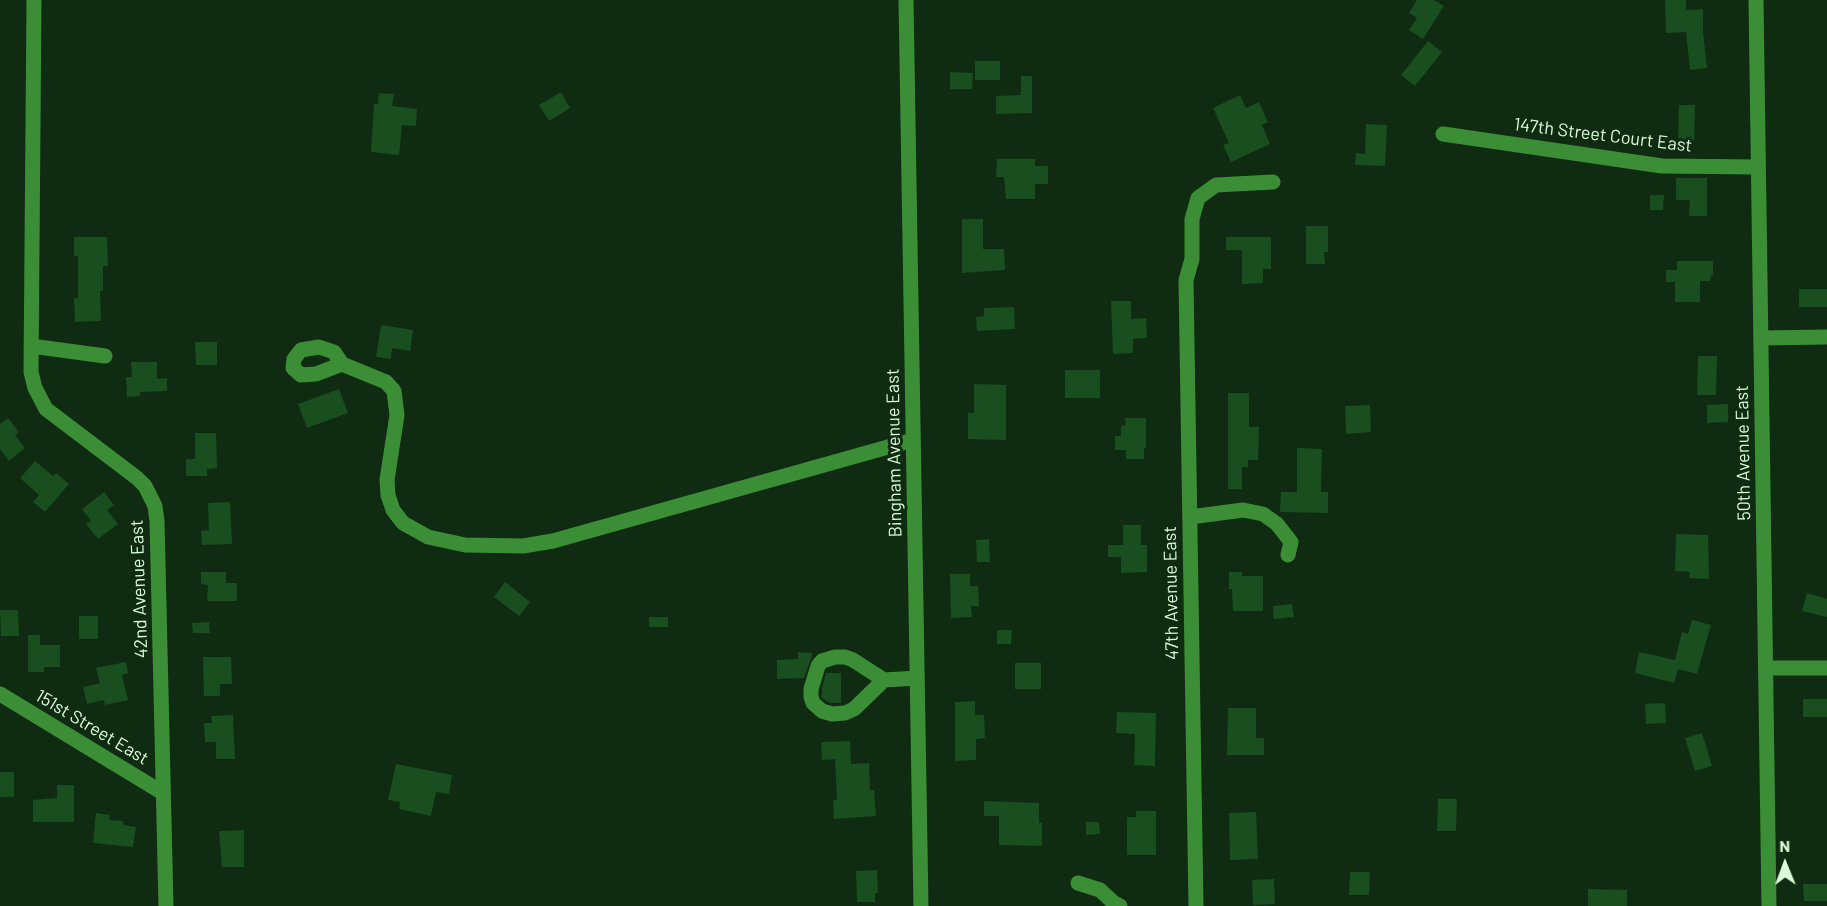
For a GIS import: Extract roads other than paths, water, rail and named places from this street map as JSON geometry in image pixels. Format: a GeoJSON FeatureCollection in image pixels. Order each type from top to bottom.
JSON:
{"type":"FeatureCollection","features":[{"type":"Feature","properties":{"kind":"street","name":"42nd Avenue East"},"geometry":{"type":"LineString","coordinates":[[34,0],[31,372],[35,388],[46,409],[137,478],[145,486],[155,506],[166,906]]}},
{"type":"Feature","properties":{"kind":"street","name":"Bingham Avenue East"},"geometry":{"type":"LineString","coordinates":[[906,0],[921,906]]}},
{"type":"Feature","properties":{"kind":"street","name":"50th Avenue East"},"geometry":{"type":"LineString","coordinates":[[1756,0],[1769,906]]}},
{"type":"Feature","properties":{"kind":"street","name":"147th Street Court East"},"geometry":{"type":"LineString","coordinates":[[1443,134],[1662,166],[1758,167]]}},
{"type":"Feature","properties":{"kind":"street","name":"47th Avenue East"},"geometry":{"type":"LineString","coordinates":[[1196,906],[1186,280],[1192,259],[1192,219],[1198,198],[1216,185],[1273,182]]}},
{"type":"Feature","properties":{"kind":"street"},"geometry":{"type":"LineString","coordinates":[[1762,338],[1827,337]]}},
{"type":"Feature","properties":{"kind":"street"},"geometry":{"type":"LineString","coordinates":[[31,346],[105,356]]}},
{"type":"Feature","properties":{"kind":"street"},"geometry":{"type":"LineString","coordinates":[[342,364],[386,382],[394,391],[397,415],[387,480],[388,495],[393,510],[404,523],[428,537],[465,545],[500,547],[553,541],[913,440]]}},
{"type":"Feature","properties":{"kind":"street"},"geometry":{"type":"LineString","coordinates":[[1190,517],[1244,510],[1263,514],[1277,524],[1291,543],[1288,555]]}},
{"type":"Feature","properties":{"kind":"street"},"geometry":{"type":"LineString","coordinates":[[884,680],[854,709],[845,713],[832,714],[822,711],[813,703],[811,697],[818,666],[822,660],[835,657],[853,660],[884,680],[917,678]]}},
{"type":"Feature","properties":{"kind":"street"},"geometry":{"type":"LineString","coordinates":[[1766,668],[1827,668]]}},
{"type":"Feature","properties":{"kind":"street","name":"151st Street East"},"geometry":{"type":"LineString","coordinates":[[0,694],[163,793]]}},
{"type":"Feature","properties":{"kind":"street"},"geometry":{"type":"LineString","coordinates":[[1078,884],[1100,890],[1120,906]]}}]}
